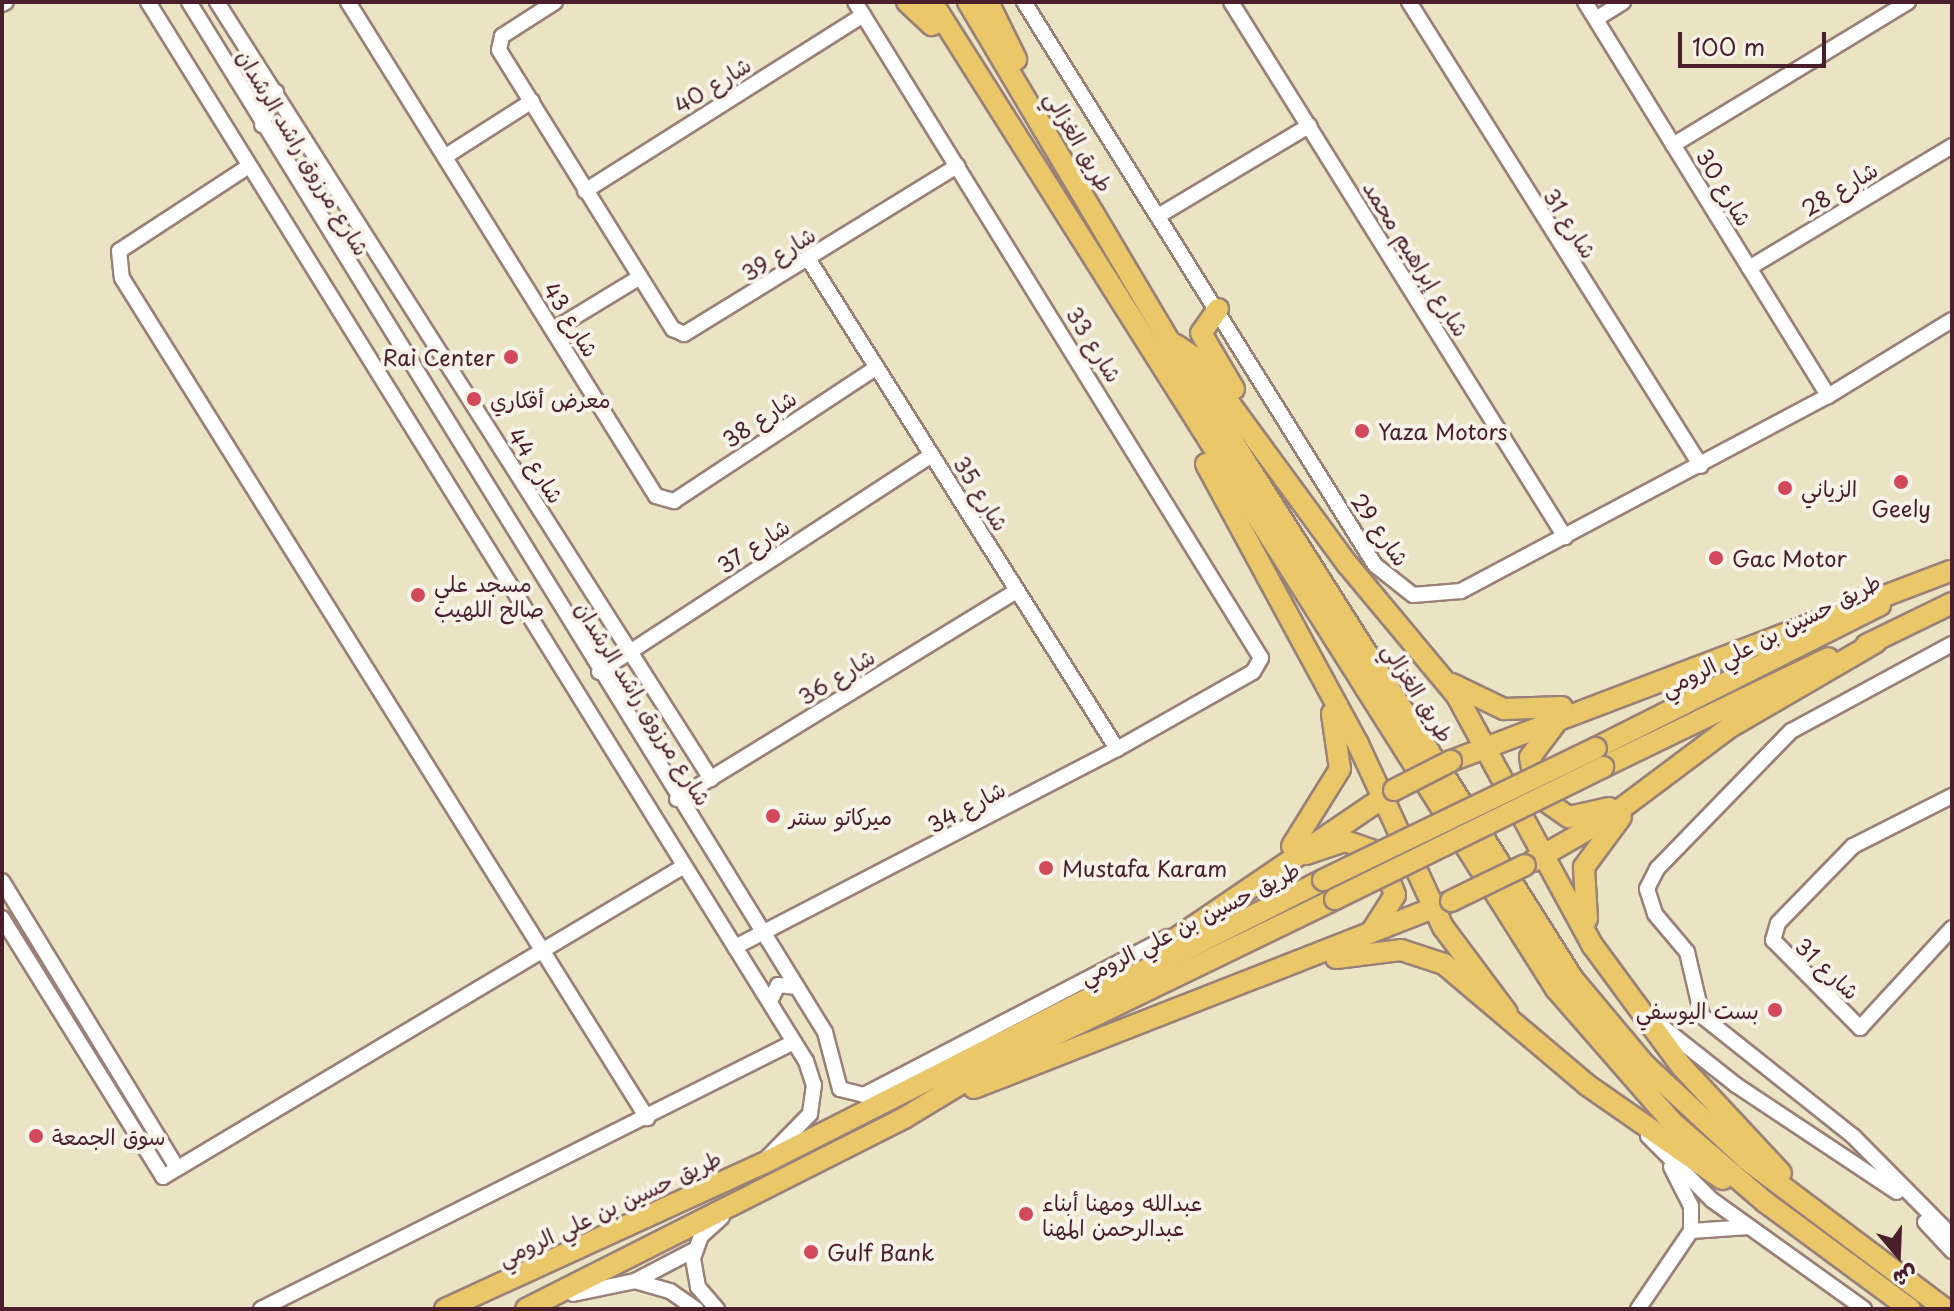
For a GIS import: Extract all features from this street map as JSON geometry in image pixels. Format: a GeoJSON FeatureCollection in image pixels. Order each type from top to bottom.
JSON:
{"type":"FeatureCollection","features":[{"type":"Feature","properties":{"kind":"highway"},"geometry":{"type":"LineString","coordinates":[[907,2],[932,25]]}},
{"type":"Feature","properties":{"kind":"highway"},"geometry":{"type":"LineString","coordinates":[[916,2],[991,98]]}},
{"type":"Feature","properties":{"kind":"highway","name":"طريق الغزالي"},"geometry":{"type":"LineString","coordinates":[[932,2],[1144,347],[1556,989],[1638,1087],[1765,1202],[1910,1309]]}},
{"type":"Feature","properties":{"kind":"highway","name":"طريق الغزالي"},"geometry":{"type":"LineString","coordinates":[[968,2],[1045,126],[1169,341],[1573,979],[1684,1104],[1822,1217],[1945,1309]]}},
{"type":"Feature","properties":{"kind":"highway"},"geometry":{"type":"LineString","coordinates":[[988,2],[1045,126]]}},
{"type":"Feature","properties":{"kind":"highway"},"geometry":{"type":"LineString","coordinates":[[997,2],[1006,37]]}},
{"type":"Feature","properties":{"kind":"highway"},"geometry":{"type":"LineString","coordinates":[[1218,309],[1204,321],[1203,339],[1267,453]]}},
{"type":"Feature","properties":{"kind":"highway"},"geometry":{"type":"LineString","coordinates":[[1169,341],[1197,359],[1443,678],[1488,746],[1545,856],[1638,1010],[1822,1217]]}},
{"type":"Feature","properties":{"kind":"highway"},"geometry":{"type":"LineString","coordinates":[[1144,347],[1305,647],[1388,794],[1442,905],[1507,1013]]}},
{"type":"Feature","properties":{"kind":"highway"},"geometry":{"type":"LineString","coordinates":[[1034,1027],[1197,927],[1295,854],[1388,794],[1451,761],[1601,701],[1951,570]]}},
{"type":"Feature","properties":{"kind":"highway","name":"طريق حسين بن علي الرومي"},"geometry":{"type":"LineString","coordinates":[[526,1309],[764,1183],[904,1118],[985,1069],[1335,899],[1951,570]]}},
{"type":"Feature","properties":{"kind":"highway","name":"طريق حسين بن علي الرومي"},"geometry":{"type":"LineString","coordinates":[[445,1309],[766,1162],[1323,880],[1790,674],[1876,642],[1952,603]]}},
{"type":"Feature","properties":{"kind":"highway"},"geometry":{"type":"LineString","coordinates":[[904,1118],[1163,1009],[1324,956],[1545,856],[1654,783],[1730,727],[1876,642]]}},
{"type":"Feature","properties":{"kind":"highway"},"geometry":{"type":"LineString","coordinates":[[1262,879],[1319,812],[1340,769],[1337,730],[1305,647]]}},
{"type":"Feature","properties":{"kind":"highway"},"geometry":{"type":"LineString","coordinates":[[1443,678],[1513,710],[1601,701]]}},
{"type":"Feature","properties":{"kind":"highway"},"geometry":{"type":"LineString","coordinates":[[1601,701],[1552,726],[1536,743],[1529,773],[1537,795],[1562,815],[1585,818],[1654,783]]}},
{"type":"Feature","properties":{"kind":"highway"},"geometry":{"type":"LineString","coordinates":[[1618,981],[1585,914],[1581,877],[1588,858],[1654,783]]}},
{"type":"Feature","properties":{"kind":"highway"},"geometry":{"type":"LineString","coordinates":[[1295,854],[1361,843],[1379,853],[1394,882],[1385,920],[1324,956]]}},
{"type":"Feature","properties":{"kind":"highway"},"geometry":{"type":"LineString","coordinates":[[1324,956],[1426,954],[1507,1013],[1632,1117],[1765,1202]]}},
{"type":"Feature","properties":{"kind":"street"},"geometry":{"type":"LineString","coordinates":[[148,2],[806,1061],[814,1085],[810,1114],[766,1162]]}},
{"type":"Feature","properties":{"kind":"street","name":"شارع مرزوق راشد الرشدان"},"geometry":{"type":"LineString","coordinates":[[189,2],[326,232],[830,1042],[840,1089],[864,1095],[1116,959],[1197,927]]}},
{"type":"Feature","properties":{"kind":"street","name":"شارع 44"},"geometry":{"type":"LineString","coordinates":[[217,2],[711,779]]}},
{"type":"Feature","properties":{"kind":"street","name":"شارع 43"},"geometry":{"type":"LineString","coordinates":[[348,2],[553,330],[665,501]]}},
{"type":"Feature","properties":{"kind":"street","name":"شارع 39"},"geometry":{"type":"LineString","coordinates":[[555,2],[499,42],[585,191],[640,277],[684,334],[809,260],[957,166]]}},
{"type":"Feature","properties":{"kind":"street","name":"شارع 29"},"geometry":{"type":"LineString","coordinates":[[1024,2],[1160,215],[1375,565],[1398,588],[1446,596],[1701,466],[1828,396],[1952,320]]}},
{"type":"Feature","properties":{"kind":"street","name":"شارع إبراهيم محمد"},"geometry":{"type":"LineString","coordinates":[[1231,2],[1565,537]]}},
{"type":"Feature","properties":{"kind":"street","name":"شارع 31"},"geometry":{"type":"LineString","coordinates":[[1409,2],[1701,466]]}},
{"type":"Feature","properties":{"kind":"street","name":"شارع 30"},"geometry":{"type":"LineString","coordinates":[[1585,2],[1828,396]]}},
{"type":"Feature","properties":{"kind":"street"},"geometry":{"type":"LineString","coordinates":[[1596,19],[1623,2]]}},
{"type":"Feature","properties":{"kind":"street"},"geometry":{"type":"LineString","coordinates":[[1673,145],[1908,2]]}},
{"type":"Feature","properties":{"kind":"street","name":"شارع 33"},"geometry":{"type":"LineString","coordinates":[[859,8],[1257,643],[1253,672],[1213,696]]}},
{"type":"Feature","properties":{"kind":"street","name":"شارع 40"},"geometry":{"type":"LineString","coordinates":[[585,191],[859,8]]}},
{"type":"Feature","properties":{"kind":"street"},"geometry":{"type":"LineString","coordinates":[[245,97],[276,92]]}},
{"type":"Feature","properties":{"kind":"street"},"geometry":{"type":"LineString","coordinates":[[262,125],[276,92]]}},
{"type":"Feature","properties":{"kind":"street"},"geometry":{"type":"LineString","coordinates":[[446,156],[532,101]]}},
{"type":"Feature","properties":{"kind":"street"},"geometry":{"type":"LineString","coordinates":[[1160,215],[1309,126]]}},
{"type":"Feature","properties":{"kind":"street","name":"شارع 28"},"geometry":{"type":"LineString","coordinates":[[1749,268],[1952,146]]}},
{"type":"Feature","properties":{"kind":"street"},"geometry":{"type":"LineString","coordinates":[[249,166],[119,251],[122,278],[647,1118]]}},
{"type":"Feature","properties":{"kind":"street"},"geometry":{"type":"LineString","coordinates":[[299,247],[318,250],[326,232]]}},
{"type":"Feature","properties":{"kind":"street","name":"شارع 35"},"geometry":{"type":"LineString","coordinates":[[809,260],[1117,749]]}},
{"type":"Feature","properties":{"kind":"street"},"geometry":{"type":"LineString","coordinates":[[553,330],[640,277]]}},
{"type":"Feature","properties":{"kind":"street","name":"شارع 38"},"geometry":{"type":"LineString","coordinates":[[665,501],[877,367]]}},
{"type":"Feature","properties":{"kind":"street","name":"شارع 37"},"geometry":{"type":"LineString","coordinates":[[599,672],[932,455]]}},
{"type":"Feature","properties":{"kind":"street"},"geometry":{"type":"LineString","coordinates":[[520,603],[527,587],[547,589]]}},
{"type":"Feature","properties":{"kind":"street","name":"شارع 36"},"geometry":{"type":"LineString","coordinates":[[677,799],[1017,591]]}},
{"type":"Feature","properties":{"kind":"street"},"geometry":{"type":"LineString","coordinates":[[1952,644],[1791,731],[1657,869],[1647,889],[1655,914],[1687,952],[1702,1016],[1853,1136],[1952,1236]]}},
{"type":"Feature","properties":{"kind":"street","name":"شارع 34"},"geometry":{"type":"LineString","coordinates":[[735,947],[1213,696]]}},
{"type":"Feature","properties":{"kind":"street","name":"شارع 31"},"geometry":{"type":"LineString","coordinates":[[1952,796],[1853,846],[1778,923],[1773,940],[1860,1028],[1952,928]]}},
{"type":"Feature","properties":{"kind":"street"},"geometry":{"type":"LineString","coordinates":[[2,918],[163,1177],[542,954],[684,866]]}},
{"type":"Feature","properties":{"kind":"street"},"geometry":{"type":"LineString","coordinates":[[2,881],[177,1168]]}},
{"type":"Feature","properties":{"kind":"street"},"geometry":{"type":"LineString","coordinates":[[770,1001],[778,985],[797,987]]}},
{"type":"Feature","properties":{"kind":"street"},"geometry":{"type":"LineString","coordinates":[[1638,1010],[1736,1085],[1874,1173],[1952,1251]]}},
{"type":"Feature","properties":{"kind":"street"},"geometry":{"type":"LineString","coordinates":[[261,1309],[794,1042]]}},
{"type":"Feature","properties":{"kind":"street"},"geometry":{"type":"LineString","coordinates":[[806,1061],[820,1067],[832,1061]]}},
{"type":"Feature","properties":{"kind":"street"},"geometry":{"type":"LineString","coordinates":[[1632,1117],[1650,1138],[1685,1191],[1691,1231],[1638,1309]]}},
{"type":"Feature","properties":{"kind":"street"},"geometry":{"type":"LineString","coordinates":[[1650,1138],[1749,1227],[1864,1309]]}},
{"type":"Feature","properties":{"kind":"street"},"geometry":{"type":"LineString","coordinates":[[546,1299],[635,1281],[694,1250],[706,1230],[764,1183]]}},
{"type":"Feature","properties":{"kind":"street"},"geometry":{"type":"LineString","coordinates":[[1691,1231],[1749,1227]]}},
{"type":"Feature","properties":{"kind":"street"},"geometry":{"type":"LineString","coordinates":[[694,1250],[695,1280],[715,1309]]}},
{"type":"Feature","properties":{"kind":"street"},"geometry":{"type":"LineString","coordinates":[[635,1281],[670,1291],[696,1309]]}},
{"type":"Feature","properties":{"kind":"place","name":"Rai Center"},"geometry":{"type":"Point","coordinates":[511,357]}},
{"type":"Feature","properties":{"kind":"place","name":"معرض أفكاري"},"geometry":{"type":"Point","coordinates":[474,399]}},
{"type":"Feature","properties":{"kind":"place","name":"Yaza Motors"},"geometry":{"type":"Point","coordinates":[1362,431]}},
{"type":"Feature","properties":{"kind":"place","name":"Geely"},"geometry":{"type":"Point","coordinates":[1901,482]}},
{"type":"Feature","properties":{"kind":"place","name":"الزياني"},"geometry":{"type":"Point","coordinates":[1785,488]}},
{"type":"Feature","properties":{"kind":"place","name":"Gac Motor"},"geometry":{"type":"Point","coordinates":[1716,558]}},
{"type":"Feature","properties":{"kind":"place","name":"مسجد علي صالح اللهيب"},"geometry":{"type":"Point","coordinates":[418,595]}},
{"type":"Feature","properties":{"kind":"place","name":"ميركاتو سنتر"},"geometry":{"type":"Point","coordinates":[773,816]}},
{"type":"Feature","properties":{"kind":"place","name":"Mustafa Karam"},"geometry":{"type":"Point","coordinates":[1046,868]}},
{"type":"Feature","properties":{"kind":"place","name":"بست اليوسفي"},"geometry":{"type":"Point","coordinates":[1775,1010]}},
{"type":"Feature","properties":{"kind":"place","name":"سوق الجمعة"},"geometry":{"type":"Point","coordinates":[36,1136]}},
{"type":"Feature","properties":{"kind":"place","name":"عبدالله ومهنا أبناء عبدالرحمن المهنا"},"geometry":{"type":"Point","coordinates":[1026,1214]}},
{"type":"Feature","properties":{"kind":"place","name":"Gulf Bank"},"geometry":{"type":"Point","coordinates":[811,1252]}}]}
